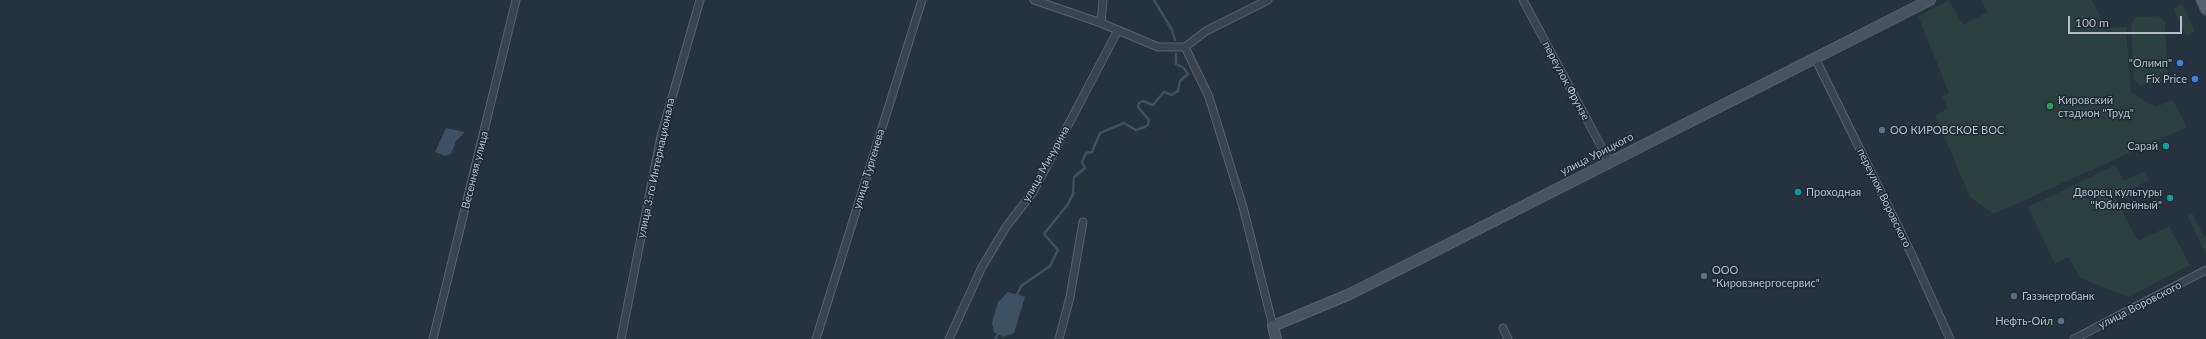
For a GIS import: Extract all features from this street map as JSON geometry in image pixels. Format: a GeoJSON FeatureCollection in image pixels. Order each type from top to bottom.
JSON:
{"type":"FeatureCollection","features":[{"type":"Feature","properties":{"kind":"main road"},"geometry":{"type":"LineString","coordinates":[[2202,0],[2206,8]]}},
{"type":"Feature","properties":{"kind":"street","name":"Весенняя улица"},"geometry":{"type":"LineString","coordinates":[[433,339],[516,0]]}},
{"type":"Feature","properties":{"kind":"street","name":"улица 3-го Интернационала"},"geometry":{"type":"LineString","coordinates":[[621,339],[661,136],[700,0]]}},
{"type":"Feature","properties":{"kind":"street","name":"улица Тургенева"},"geometry":{"type":"LineString","coordinates":[[816,339],[922,0]]}},
{"type":"Feature","properties":{"kind":"street"},"geometry":{"type":"LineString","coordinates":[[1034,0],[1101,23],[1158,47],[1185,47],[1206,31],[1268,0]]}},
{"type":"Feature","properties":{"kind":"street"},"geometry":{"type":"LineString","coordinates":[[1101,23],[1103,0]]}},
{"type":"Feature","properties":{"kind":"street","name":"переулок Фрунзе"},"geometry":{"type":"LineString","coordinates":[[1523,0],[1609,161]]}},
{"type":"Feature","properties":{"kind":"street","name":"улица Урицкого"},"geometry":{"type":"LineString","coordinates":[[1273,326],[1350,294],[1609,161],[1930,0]]}},
{"type":"Feature","properties":{"kind":"street","name":"улица Мичурина"},"geometry":{"type":"LineString","coordinates":[[949,339],[982,267],[1006,227],[1032,192],[1118,30]]}},
{"type":"Feature","properties":{"kind":"street"},"geometry":{"type":"LineString","coordinates":[[1185,47],[1211,104],[1243,207],[1276,339]]}},
{"type":"Feature","properties":{"kind":"street","name":"переулок Воровского"},"geometry":{"type":"LineString","coordinates":[[1815,58],[1912,255],[1950,339]]}},
{"type":"Feature","properties":{"kind":"street"},"geometry":{"type":"LineString","coordinates":[[1060,339],[1070,297],[1083,222]]}},
{"type":"Feature","properties":{"kind":"street","name":"улица Воровского"},"geometry":{"type":"LineString","coordinates":[[2074,339],[2206,270]]}},
{"type":"Feature","properties":{"kind":"street"},"geometry":{"type":"LineString","coordinates":[[1503,328],[1508,339]]}},
{"type":"Feature","properties":{"kind":"green space","name":"Кировский стадион \"Труд\""},"geometry":{"type":"Polygon","coordinates":[[[1949,0],[1963,25],[1987,12],[1981,0],[2092,0],[2101,18],[2102,28],[2126,27],[2131,92],[2155,107],[2173,100],[2187,127],[1994,214],[1970,197],[1935,115],[1948,109],[1942,97],[1949,93],[1918,16],[1949,0]]]}},
{"type":"Feature","properties":{"kind":"green space"},"geometry":{"type":"Polygon","coordinates":[[[2182,4],[2195,31],[2187,36],[2173,9],[2182,4]]]}},
{"type":"Feature","properties":{"kind":"green space"},"geometry":{"type":"Polygon","coordinates":[[[2158,16],[2165,22],[2168,78],[2162,84],[2139,85],[2134,79],[2131,23],[2137,17],[2158,16]]]}},
{"type":"Feature","properties":{"kind":"green space"},"geometry":{"type":"Polygon","coordinates":[[[2115,165],[2124,181],[2145,171],[2149,180],[2115,198],[2138,241],[2169,226],[2190,265],[2128,297],[2080,278],[2068,257],[2055,264],[2028,207],[2115,165]]]}},
{"type":"Feature","properties":{"kind":"green space"},"geometry":{"type":"Polygon","coordinates":[[[2192,213],[2204,236],[2206,236],[2206,254],[2187,215],[2192,213]]]}},
{"type":"Feature","properties":{"kind":"water"},"geometry":{"type":"Polygon","coordinates":[[[446,128],[465,132],[456,141],[451,154],[445,156],[435,152],[446,128]]]}},
{"type":"Feature","properties":{"kind":"water"},"geometry":{"type":"Polygon","coordinates":[[[1008,292],[1025,297],[1014,333],[1003,337],[994,332],[992,323],[998,302],[1008,292]]]}},
{"type":"Feature","properties":{"kind":"waterway"},"geometry":{"type":"LineString","coordinates":[[1154,0],[1172,30],[1175,40]]}},
{"type":"Feature","properties":{"kind":"waterway"},"geometry":{"type":"LineString","coordinates":[[1016,297],[1021,286],[1050,266],[1058,250],[1044,234],[1068,204],[1073,194],[1074,177],[1085,168],[1082,162],[1086,153],[1092,152],[1100,133],[1124,123],[1136,130],[1145,127],[1148,125],[1149,120],[1138,107],[1139,103],[1143,101],[1153,105],[1164,92],[1172,95],[1178,91],[1180,81],[1188,74],[1184,68],[1176,64],[1176,54]]}},
{"type":"Feature","properties":{"kind":"waterway"},"geometry":{"type":"LineString","coordinates":[[995,339],[999,332]]}},
{"type":"Feature","properties":{"kind":"place","name":"\"Олимп\""},"geometry":{"type":"Point","coordinates":[2180,63]}},
{"type":"Feature","properties":{"kind":"place","name":"Fix Price"},"geometry":{"type":"Point","coordinates":[2195,79]}},
{"type":"Feature","properties":{"kind":"place","name":"Кировский стадион \"Труд\""},"geometry":{"type":"Point","coordinates":[2050,106]}},
{"type":"Feature","properties":{"kind":"place","name":"ОО КИРОВСКОЕ ВОС"},"geometry":{"type":"Point","coordinates":[1882,130]}},
{"type":"Feature","properties":{"kind":"place","name":"Сарай"},"geometry":{"type":"Point","coordinates":[2166,146]}},
{"type":"Feature","properties":{"kind":"place","name":"Проходная"},"geometry":{"type":"Point","coordinates":[1798,192]}},
{"type":"Feature","properties":{"kind":"place","name":"Дворец культуры \"Юбилейный\""},"geometry":{"type":"Point","coordinates":[2170,198]}},
{"type":"Feature","properties":{"kind":"place","name":"ООО \"Кировэнергосервис\""},"geometry":{"type":"Point","coordinates":[1704,276]}},
{"type":"Feature","properties":{"kind":"place","name":"Газэнергобанк"},"geometry":{"type":"Point","coordinates":[2014,296]}},
{"type":"Feature","properties":{"kind":"place","name":"Нефть-Ойл"},"geometry":{"type":"Point","coordinates":[2061,321]}}]}
